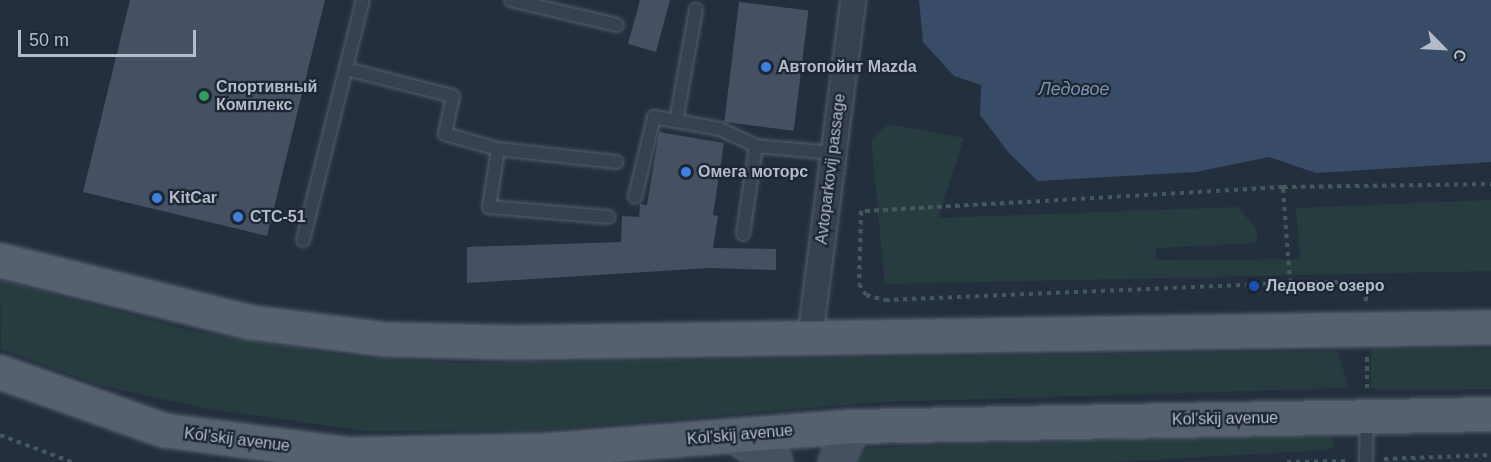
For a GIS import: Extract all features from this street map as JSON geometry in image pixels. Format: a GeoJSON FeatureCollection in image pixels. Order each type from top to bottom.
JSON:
{"type":"FeatureCollection","features":[{"type":"Feature","properties":{"kind":"main road"},"geometry":{"type":"LineString","coordinates":[[0,260],[251,322],[386,339],[515,342],[1491,327]]}},
{"type":"Feature","properties":{"kind":"main road","name":"Kol'skij avenue"},"geometry":{"type":"LineString","coordinates":[[0,372],[164,430],[349,454],[542,450],[853,426],[1491,414]]}},
{"type":"Feature","properties":{"kind":"street","name":"Avtoparkovij passage"},"geometry":{"type":"LineString","coordinates":[[810,338],[853,0]]}},
{"type":"Feature","properties":{"kind":"street"},"geometry":{"type":"LineString","coordinates":[[835,462],[853,426]]}},
{"type":"Feature","properties":{"kind":"street"},"geometry":{"type":"LineString","coordinates":[[734,435],[775,462]]}},
{"type":"Feature","properties":{"kind":"lane"},"geometry":{"type":"LineString","coordinates":[[303,240],[363,0]]}},
{"type":"Feature","properties":{"kind":"lane"},"geometry":{"type":"LineString","coordinates":[[511,0],[617,25]]}},
{"type":"Feature","properties":{"kind":"lane"},"geometry":{"type":"LineString","coordinates":[[676,121],[696,10]]}},
{"type":"Feature","properties":{"kind":"lane"},"geometry":{"type":"LineString","coordinates":[[346,69],[453,96],[444,134],[498,148],[616,162]]}},
{"type":"Feature","properties":{"kind":"lane"},"geometry":{"type":"LineString","coordinates":[[634,197],[654,117],[720,129],[756,146],[834,153]]}},
{"type":"Feature","properties":{"kind":"lane"},"geometry":{"type":"LineString","coordinates":[[743,234],[756,146]]}},
{"type":"Feature","properties":{"kind":"lane"},"geometry":{"type":"LineString","coordinates":[[498,148],[489,207],[609,217]]}},
{"type":"Feature","properties":{"kind":"lane"},"geometry":{"type":"LineString","coordinates":[[1366,461],[1367,416]]}},
{"type":"Feature","properties":{"kind":"path"},"geometry":{"type":"LineString","coordinates":[[1367,416],[1365,282],[1290,283],[885,300],[866,296],[859,284],[861,211],[1282,187],[1491,184]]}},
{"type":"Feature","properties":{"kind":"path"},"geometry":{"type":"LineString","coordinates":[[1282,187],[1290,283]]}},
{"type":"Feature","properties":{"kind":"path"},"geometry":{"type":"LineString","coordinates":[[0,435],[72,462]]}},
{"type":"Feature","properties":{"kind":"path"},"geometry":{"type":"LineString","coordinates":[[1287,462],[1491,455]]}},
{"type":"Feature","properties":{"kind":"green space"},"geometry":{"type":"Polygon","coordinates":[[[888,124],[964,138],[938,218],[1238,207],[1257,230],[1257,243],[1156,248],[1155,260],[1300,259],[1296,208],[1491,200],[1491,271],[885,284],[871,140],[888,124]]]}},
{"type":"Feature","properties":{"kind":"green space"},"geometry":{"type":"Polygon","coordinates":[[[0,280],[192,331],[354,357],[462,363],[1338,351],[1348,388],[881,402],[529,431],[365,431],[204,408],[102,386],[1,349],[0,280]]]}},
{"type":"Feature","properties":{"kind":"green space"},"geometry":{"type":"Polygon","coordinates":[[[1371,349],[1491,349],[1491,389],[1371,389],[1371,349]]]}},
{"type":"Feature","properties":{"kind":"green space"},"geometry":{"type":"Polygon","coordinates":[[[1326,432],[1334,437],[1335,446],[1328,450],[1112,462],[843,462],[865,448],[1326,432]]]}},
{"type":"Feature","properties":{"kind":"water","name":"Ледовое"},"geometry":{"type":"Polygon","coordinates":[[[919,0],[1491,0],[1491,162],[1316,173],[1269,157],[1196,172],[1038,181],[1009,153],[980,115],[981,85],[954,76],[923,42],[919,0]]]}},
{"type":"Feature","properties":{"kind":"building","name":"Спортивный Комплекс"},"geometry":{"type":"Polygon","coordinates":[[[130,0],[325,0],[267,236],[83,192],[130,0]]]}},
{"type":"Feature","properties":{"kind":"building"},"geometry":{"type":"Polygon","coordinates":[[[640,0],[670,0],[656,52],[628,44],[640,0]]]}},
{"type":"Feature","properties":{"kind":"building","name":"Автопойнт Mazda"},"geometry":{"type":"Polygon","coordinates":[[[739,2],[808,11],[794,131],[724,122],[739,2]]]}},
{"type":"Feature","properties":{"kind":"building"},"geometry":{"type":"Polygon","coordinates":[[[659,132],[724,143],[713,215],[718,216],[713,248],[776,249],[776,270],[710,268],[467,283],[467,247],[621,242],[622,216],[639,217],[640,204],[647,205],[659,132]]]}},
{"type":"Feature","properties":{"kind":"place","name":"Автопойнт Mazda"},"geometry":{"type":"Point","coordinates":[766,67]}},
{"type":"Feature","properties":{"kind":"place","name":"Спортивный Комплекс"},"geometry":{"type":"Point","coordinates":[204,96]}},
{"type":"Feature","properties":{"kind":"place","name":"Омега моторс"},"geometry":{"type":"Point","coordinates":[686,172]}},
{"type":"Feature","properties":{"kind":"place","name":"KitCar"},"geometry":{"type":"Point","coordinates":[157,198]}},
{"type":"Feature","properties":{"kind":"place","name":"СТС-51"},"geometry":{"type":"Point","coordinates":[238,217]}},
{"type":"Feature","properties":{"kind":"place","name":"Ледовое озеро"},"geometry":{"type":"Point","coordinates":[1254,286]}}]}
